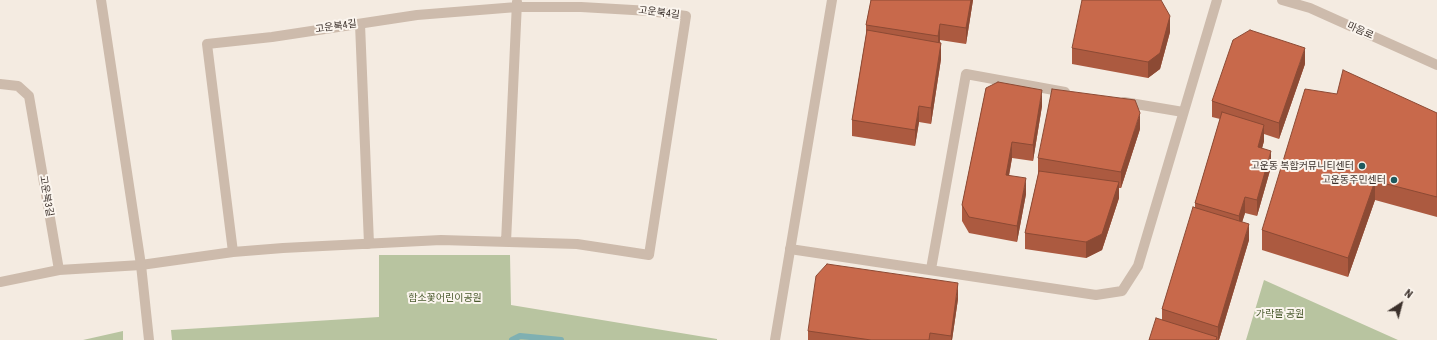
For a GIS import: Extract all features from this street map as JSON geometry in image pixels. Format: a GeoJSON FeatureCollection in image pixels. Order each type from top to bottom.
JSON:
{"type":"FeatureCollection","features":[{"type":"Feature","properties":{"kind":"street"},"geometry":{"type":"LineString","coordinates":[[101,0],[141,265],[149,340]]}},
{"type":"Feature","properties":{"kind":"street"},"geometry":{"type":"LineString","coordinates":[[775,340],[832,0]]}},
{"type":"Feature","properties":{"kind":"street"},"geometry":{"type":"LineString","coordinates":[[790,249],[1096,295],[1122,291],[1138,266],[1217,0]]}},
{"type":"Feature","properties":{"kind":"street","name":"마음로"},"geometry":{"type":"LineString","coordinates":[[1282,0],[1310,8],[1437,65]]}},
{"type":"Feature","properties":{"kind":"street"},"geometry":{"type":"LineString","coordinates":[[506,242],[517,4]]}},
{"type":"Feature","properties":{"kind":"street","name":"고운북4길"},"geometry":{"type":"LineString","coordinates":[[59,270],[141,265],[233,252],[283,248],[441,240],[577,244],[649,255],[686,16],[650,11],[581,6],[517,4],[417,15],[207,44],[233,252]]}},
{"type":"Feature","properties":{"kind":"street"},"geometry":{"type":"LineString","coordinates":[[360,24],[369,244]]}},
{"type":"Feature","properties":{"kind":"street"},"geometry":{"type":"LineString","coordinates":[[931,269],[966,74],[1074,93]]}},
{"type":"Feature","properties":{"kind":"street","name":"고운북3길"},"geometry":{"type":"LineString","coordinates":[[0,84],[18,86],[29,96],[59,270]]}},
{"type":"Feature","properties":{"kind":"street"},"geometry":{"type":"LineString","coordinates":[[1113,100],[1183,112]]}},
{"type":"Feature","properties":{"kind":"street"},"geometry":{"type":"LineString","coordinates":[[0,282],[59,270]]}},
{"type":"Feature","properties":{"kind":"green space","name":"함소꽃어린이공원"},"geometry":{"type":"Polygon","coordinates":[[[379,255],[510,255],[511,305],[717,340],[172,340],[171,330],[379,317],[379,255]]]}},
{"type":"Feature","properties":{"kind":"green space","name":"가락뜰 공원"},"geometry":{"type":"Polygon","coordinates":[[[1264,280],[1398,340],[1246,340],[1264,280]]]}},
{"type":"Feature","properties":{"kind":"green space"},"geometry":{"type":"Polygon","coordinates":[[[123,331],[123,340],[83,340],[123,331]]]}},
{"type":"Feature","properties":{"kind":"building"},"geometry":{"type":"Polygon","coordinates":[[[871,0],[971,0],[966,28],[940,24],[938,36],[866,25],[871,0]]]}},
{"type":"Feature","properties":{"kind":"building"},"geometry":{"type":"Polygon","coordinates":[[[1082,0],[1161,0],[1170,16],[1160,53],[1148,62],[1072,48],[1082,0]]]}},
{"type":"Feature","properties":{"kind":"building"},"geometry":{"type":"Polygon","coordinates":[[[867,30],[941,43],[931,108],[919,106],[915,130],[852,120],[867,30]]]}},
{"type":"Feature","properties":{"kind":"building"},"geometry":{"type":"Polygon","coordinates":[[[1250,30],[1305,48],[1279,123],[1212,101],[1233,40],[1250,30]]]}},
{"type":"Feature","properties":{"kind":"building","name":"고운동 복합커뮤니티센터"},"geometry":{"type":"Polygon","coordinates":[[[1343,70],[1437,113],[1437,197],[1375,181],[1348,258],[1262,230],[1305,89],[1337,94],[1343,70]]]}},
{"type":"Feature","properties":{"kind":"building"},"geometry":{"type":"Polygon","coordinates":[[[998,82],[1042,90],[1033,145],[1012,142],[1006,175],[1026,178],[1017,226],[969,217],[962,205],[986,88],[998,82]]]}},
{"type":"Feature","properties":{"kind":"building"},"geometry":{"type":"Polygon","coordinates":[[[1052,89],[1135,100],[1140,113],[1121,172],[1038,158],[1052,89]]]}},
{"type":"Feature","properties":{"kind":"building"},"geometry":{"type":"Polygon","coordinates":[[[1222,112],[1264,125],[1258,147],[1271,151],[1257,200],[1245,197],[1239,216],[1195,203],[1222,112]]]}},
{"type":"Feature","properties":{"kind":"building"},"geometry":{"type":"Polygon","coordinates":[[[1039,171],[1119,182],[1102,234],[1086,242],[1025,233],[1039,171]]]}},
{"type":"Feature","properties":{"kind":"building"},"geometry":{"type":"Polygon","coordinates":[[[1193,207],[1249,224],[1218,327],[1162,309],[1193,207]]]}},
{"type":"Feature","properties":{"kind":"building"},"geometry":{"type":"Polygon","coordinates":[[[827,264],[958,283],[951,336],[930,333],[929,340],[871,340],[808,331],[816,276],[827,264]]]}},
{"type":"Feature","properties":{"kind":"building"},"geometry":{"type":"Polygon","coordinates":[[[1156,318],[1217,337],[1216,340],[1149,340],[1156,318]]]}},
{"type":"Feature","properties":{"kind":"waterway"},"geometry":{"type":"LineString","coordinates":[[512,340],[520,336],[561,340]]}},
{"type":"Feature","properties":{"kind":"place","name":"고운동 복합커뮤니티센터"},"geometry":{"type":"Point","coordinates":[1362,166]}},
{"type":"Feature","properties":{"kind":"place","name":"고운동주민센터"},"geometry":{"type":"Point","coordinates":[1394,180]}}]}
